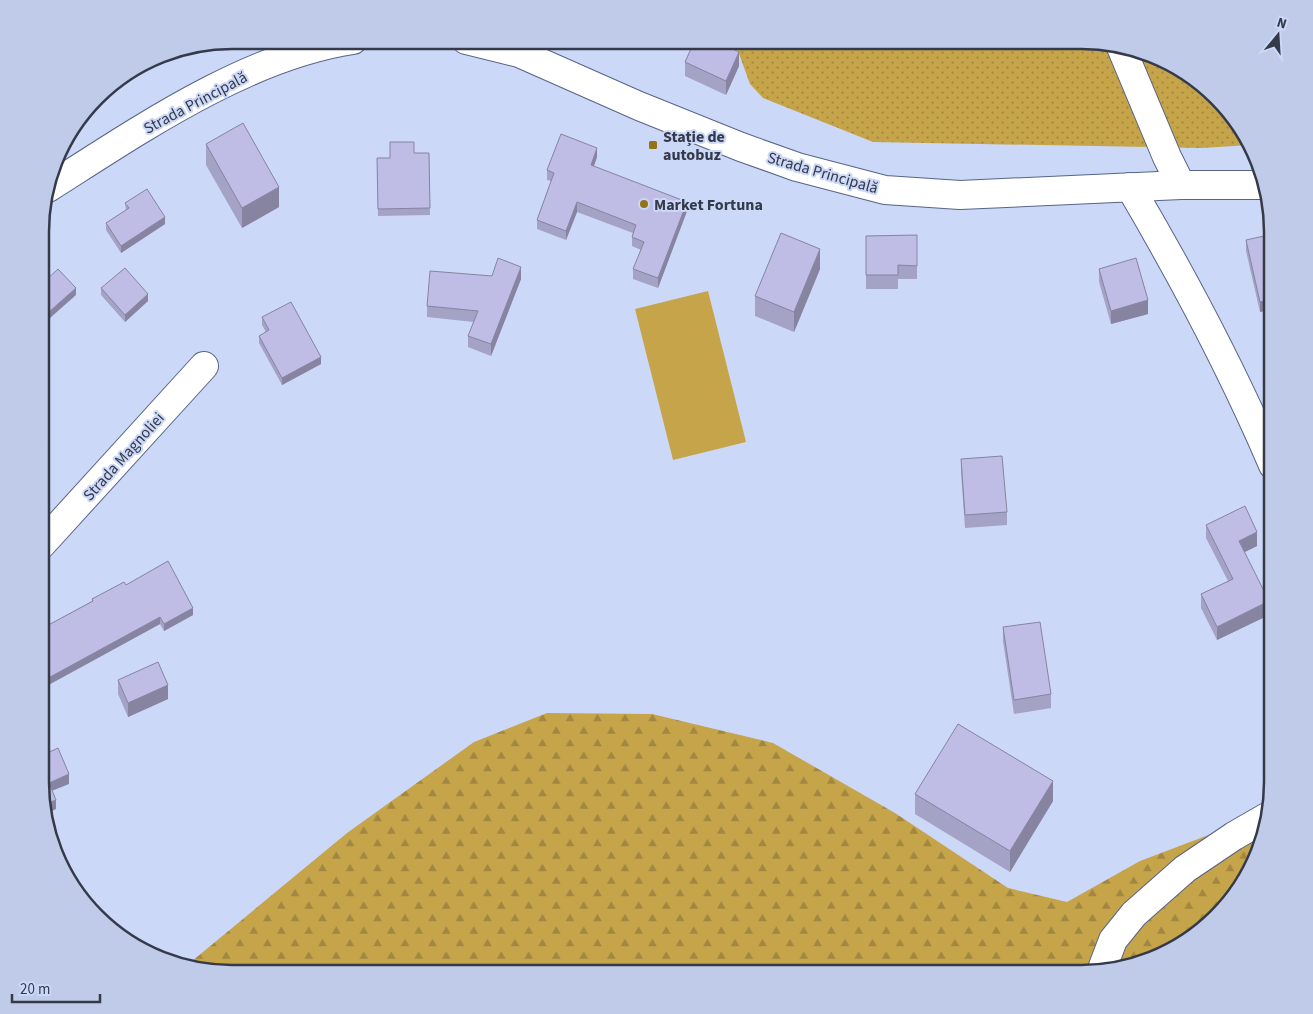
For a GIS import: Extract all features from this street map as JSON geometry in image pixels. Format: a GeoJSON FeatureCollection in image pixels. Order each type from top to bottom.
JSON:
{"type":"FeatureCollection","features":[{"type":"Feature","properties":{"kind":"main road","name":"Strada Principală"},"geometry":{"type":"LineString","coordinates":[[55,183],[145,128],[205,94],[293,54],[314,49]]}},
{"type":"Feature","properties":{"kind":"main road","name":"Strada Principală"},"geometry":{"type":"LineString","coordinates":[[514,49],[639,106],[732,144],[844,181],[885,190],[960,195],[1181,185],[1258,185]]}},
{"type":"Feature","properties":{"kind":"main road"},"geometry":{"type":"LineString","coordinates":[[1124,54],[1167,157],[1181,185]]}},
{"type":"Feature","properties":{"kind":"main road"},"geometry":{"type":"LineString","coordinates":[[1130,187],[1195,303],[1247,404],[1264,444]]}},
{"type":"Feature","properties":{"kind":"main road","name":"Strada Magnoliei"},"geometry":{"type":"LineString","coordinates":[[49,536],[204,366]]}},
{"type":"Feature","properties":{"kind":"main road"},"geometry":{"type":"LineString","coordinates":[[1104,964],[1113,940],[1134,914],[1185,868],[1234,836],[1260,822]]}},
{"type":"Feature","properties":{"kind":"green space"},"geometry":{"type":"Polygon","coordinates":[[[737,49],[1105,50],[1140,58],[1173,73],[1211,102],[1226,120],[1243,146],[1201,148],[873,142],[763,98],[750,84],[737,49]]]}},
{"type":"Feature","properties":{"kind":"green space"},"geometry":{"type":"Polygon","coordinates":[[[708,291],[746,442],[673,460],[635,309],[708,291]]]}},
{"type":"Feature","properties":{"kind":"green space"},"geometry":{"type":"Polygon","coordinates":[[[547,713],[652,714],[773,743],[895,813],[1008,888],[1067,902],[1140,861],[1262,815],[1255,841],[1240,874],[1211,912],[1173,941],[1140,956],[1105,964],[220,965],[192,961],[347,833],[474,742],[547,713]]]}},
{"type":"Feature","properties":{"kind":"building"},"geometry":{"type":"Polygon","coordinates":[[[691,49],[732,49],[739,52],[726,81],[685,62],[691,49]]]}},
{"type":"Feature","properties":{"kind":"building"},"geometry":{"type":"Polygon","coordinates":[[[243,123],[279,187],[242,208],[206,144],[243,123]]]}},
{"type":"Feature","properties":{"kind":"building"},"geometry":{"type":"Polygon","coordinates":[[[561,134],[597,148],[591,165],[687,202],[658,278],[633,269],[644,242],[632,237],[636,225],[577,202],[566,231],[537,220],[554,173],[547,170],[561,134]]]}},
{"type":"Feature","properties":{"kind":"building"},"geometry":{"type":"Polygon","coordinates":[[[390,142],[414,142],[414,153],[429,153],[430,208],[378,209],[377,158],[390,158],[390,142]]]}},
{"type":"Feature","properties":{"kind":"building"},"geometry":{"type":"Polygon","coordinates":[[[147,189],[165,217],[121,246],[106,223],[129,208],[125,203],[147,189]]]}},
{"type":"Feature","properties":{"kind":"building"},"geometry":{"type":"Polygon","coordinates":[[[781,233],[820,249],[794,312],[755,296],[781,233]]]}},
{"type":"Feature","properties":{"kind":"building"},"geometry":{"type":"Polygon","coordinates":[[[917,235],[917,266],[898,265],[898,275],[866,275],[866,236],[917,235]]]}},
{"type":"Feature","properties":{"kind":"building"},"geometry":{"type":"Polygon","coordinates":[[[1264,236],[1264,301],[1260,302],[1246,240],[1264,236]]]}},
{"type":"Feature","properties":{"kind":"building"},"geometry":{"type":"Polygon","coordinates":[[[498,258],[521,267],[491,344],[468,336],[478,311],[427,306],[430,271],[492,276],[498,258]]]}},
{"type":"Feature","properties":{"kind":"building"},"geometry":{"type":"Polygon","coordinates":[[[1136,258],[1148,300],[1111,311],[1099,269],[1136,258]]]}},
{"type":"Feature","properties":{"kind":"building"},"geometry":{"type":"Polygon","coordinates":[[[125,268],[148,294],[125,315],[101,288],[125,268]]]}},
{"type":"Feature","properties":{"kind":"building"},"geometry":{"type":"Polygon","coordinates":[[[58,269],[76,288],[49,312],[49,277],[58,269]]]}},
{"type":"Feature","properties":{"kind":"building"},"geometry":{"type":"Polygon","coordinates":[[[291,302],[321,357],[282,378],[259,336],[269,330],[262,317],[291,302]]]}},
{"type":"Feature","properties":{"kind":"building"},"geometry":{"type":"Polygon","coordinates":[[[1002,456],[1007,512],[965,515],[961,459],[1002,456]]]}},
{"type":"Feature","properties":{"kind":"building"},"geometry":{"type":"Polygon","coordinates":[[[1245,506],[1257,532],[1239,541],[1264,591],[1264,604],[1217,627],[1201,594],[1233,579],[1206,525],[1245,506]]]}},
{"type":"Feature","properties":{"kind":"building"},"geometry":{"type":"Polygon","coordinates":[[[168,561],[193,608],[164,624],[160,617],[49,678],[49,625],[124,582],[126,585],[168,561]]]}},
{"type":"Feature","properties":{"kind":"building"},"geometry":{"type":"Polygon","coordinates":[[[1040,622],[1051,694],[1014,700],[1003,627],[1040,622]]]}},
{"type":"Feature","properties":{"kind":"building"},"geometry":{"type":"Polygon","coordinates":[[[158,662],[168,685],[128,703],[118,680],[158,662]]]}},
{"type":"Feature","properties":{"kind":"building"},"geometry":{"type":"Polygon","coordinates":[[[958,724],[1053,781],[1010,851],[915,794],[958,724]]]}},
{"type":"Feature","properties":{"kind":"building"},"geometry":{"type":"Polygon","coordinates":[[[58,748],[69,774],[49,783],[49,782],[49,752],[58,748]]]}},
{"type":"Feature","properties":{"kind":"building"},"geometry":{"type":"Polygon","coordinates":[[[49,783],[56,800],[50,802],[49,783]]]}},
{"type":"Feature","properties":{"kind":"place","name":"Stație de autobuz"},"geometry":{"type":"Point","coordinates":[653,145]}},
{"type":"Feature","properties":{"kind":"place","name":"Market Fortuna"},"geometry":{"type":"Point","coordinates":[644,204]}}]}
